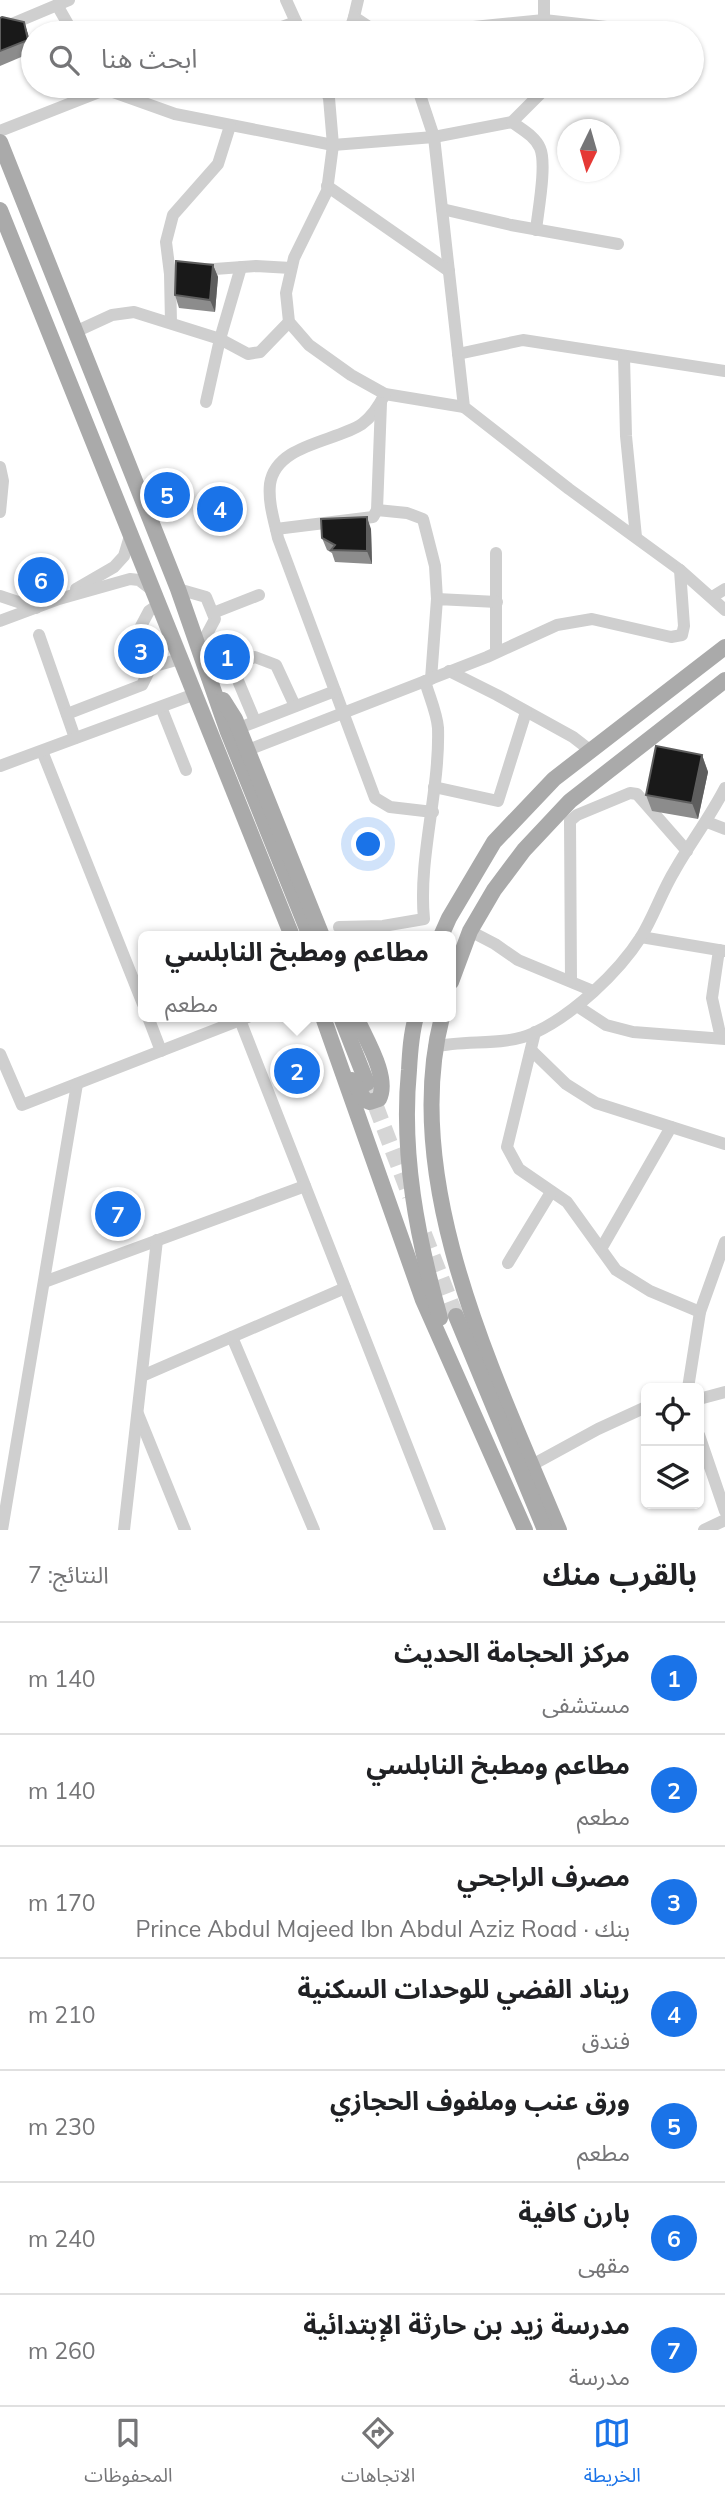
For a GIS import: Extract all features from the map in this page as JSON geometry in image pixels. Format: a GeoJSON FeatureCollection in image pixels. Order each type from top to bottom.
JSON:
{"type":"FeatureCollection","features":[{"type":"Feature","properties":{"kind":"main road"},"geometry":{"type":"LineString","coordinates":[[0,142],[178,589],[228,732],[317,931]]}},
{"type":"Feature","properties":{"kind":"main road"},"geometry":{"type":"LineString","coordinates":[[0,210],[290,931]]}},
{"type":"Feature","properties":{"kind":"main road"},"geometry":{"type":"LineString","coordinates":[[441,931],[494,842],[554,779],[725,647]]}},
{"type":"Feature","properties":{"kind":"main road"},"geometry":{"type":"LineString","coordinates":[[456,969],[470,931],[494,890],[524,850],[570,801],[725,680]]}},
{"type":"Feature","properties":{"kind":"main road"},"geometry":{"type":"LineString","coordinates":[[210,681],[239,728],[317,931]]}},
{"type":"Feature","properties":{"kind":"main road"},"geometry":{"type":"LineString","coordinates":[[325,1022],[423,1300],[525,1530]]}},
{"type":"Feature","properties":{"kind":"main road"},"geometry":{"type":"LineString","coordinates":[[343,1022],[367,1083]]}},
{"type":"Feature","properties":{"kind":"main road"},"geometry":{"type":"LineString","coordinates":[[335,1051],[365,1100],[370,1102],[379,1099],[383,1090],[382,1076],[358,1022]]}},
{"type":"Feature","properties":{"kind":"main road"},"geometry":{"type":"LineString","coordinates":[[415,1022],[405,1110],[408,1162],[425,1264],[458,1380]]}},
{"type":"Feature","properties":{"kind":"main road"},"geometry":{"type":"LineString","coordinates":[[441,1022],[434,1047],[433,1161],[447,1232],[482,1339],[559,1530]]}},
{"type":"Feature","properties":{"kind":"main road"},"geometry":{"type":"LineString","coordinates":[[456,1316],[544,1530]]}},
{"type":"Feature","properties":{"kind":"street"},"geometry":{"type":"LineString","coordinates":[[286,0],[295,21]]}},
{"type":"Feature","properties":{"kind":"street"},"geometry":{"type":"LineString","coordinates":[[353,21],[358,0]]}},
{"type":"Feature","properties":{"kind":"street"},"geometry":{"type":"LineString","coordinates":[[544,0],[544,21]]}},
{"type":"Feature","properties":{"kind":"street"},"geometry":{"type":"LineString","coordinates":[[0,29],[63,2],[69,21]]}},
{"type":"Feature","properties":{"kind":"street"},"geometry":{"type":"LineString","coordinates":[[354,18],[359,21]]}},
{"type":"Feature","properties":{"kind":"street"},"geometry":{"type":"LineString","coordinates":[[0,131],[81,98]]}},
{"type":"Feature","properties":{"kind":"street"},"geometry":{"type":"LineString","coordinates":[[135,98],[175,114],[333,145],[434,137],[512,122],[536,98]]}},
{"type":"Feature","properties":{"kind":"street"},"geometry":{"type":"LineString","coordinates":[[329,98],[333,145],[327,187],[291,268],[286,292],[289,321],[309,345],[383,398],[464,407],[569,489],[680,570],[725,610]]}},
{"type":"Feature","properties":{"kind":"street"},"geometry":{"type":"LineString","coordinates":[[421,98],[434,137],[464,407]]}},
{"type":"Feature","properties":{"kind":"street"},"geometry":{"type":"LineString","coordinates":[[512,122],[540,147],[543,160],[536,230]]}},
{"type":"Feature","properties":{"kind":"street"},"geometry":{"type":"LineString","coordinates":[[171,323],[166,242],[173,215],[218,164],[230,125]]}},
{"type":"Feature","properties":{"kind":"street"},"geometry":{"type":"LineString","coordinates":[[327,187],[449,271]]}},
{"type":"Feature","properties":{"kind":"street"},"geometry":{"type":"LineString","coordinates":[[442,209],[536,230],[618,244]]}},
{"type":"Feature","properties":{"kind":"street"},"geometry":{"type":"LineString","coordinates":[[170,274],[241,267],[291,268]]}},
{"type":"Feature","properties":{"kind":"street"},"geometry":{"type":"LineString","coordinates":[[206,402],[220,339],[241,267]]}},
{"type":"Feature","properties":{"kind":"street"},"geometry":{"type":"LineString","coordinates":[[75,332],[112,315],[134,312],[220,339],[248,354],[260,352],[289,321]]}},
{"type":"Feature","properties":{"kind":"street"},"geometry":{"type":"LineString","coordinates":[[458,354],[523,340],[725,371]]}},
{"type":"Feature","properties":{"kind":"street"},"geometry":{"type":"LineString","coordinates":[[624,356],[626,436],[636,537]]}},
{"type":"Feature","properties":{"kind":"street"},"geometry":{"type":"LineString","coordinates":[[276,529],[373,517],[377,510],[383,398]]}},
{"type":"Feature","properties":{"kind":"street"},"geometry":{"type":"LineString","coordinates":[[383,398],[376,412],[360,425],[314,442],[279,463],[270,481],[270,502],[276,529],[375,798],[390,807],[413,812],[433,812]]}},
{"type":"Feature","properties":{"kind":"street"},"geometry":{"type":"LineString","coordinates":[[0,467],[0,512]]}},
{"type":"Feature","properties":{"kind":"street"},"geometry":{"type":"LineString","coordinates":[[339,927],[383,926],[424,919],[422,896],[433,812],[438,726],[428,680],[437,599],[435,566],[423,519],[407,513],[377,510]]}},
{"type":"Feature","properties":{"kind":"street"},"geometry":{"type":"LineString","coordinates":[[59,599],[114,567],[124,556],[130,536]]}},
{"type":"Feature","properties":{"kind":"street"},"geometry":{"type":"LineString","coordinates":[[496,553],[496,652]]}},
{"type":"Feature","properties":{"kind":"street"},"geometry":{"type":"LineString","coordinates":[[248,750],[428,680],[557,625],[592,619],[671,637],[682,635],[684,626],[680,570]]}},
{"type":"Feature","properties":{"kind":"street"},"geometry":{"type":"LineString","coordinates":[[0,621],[59,599],[130,579],[139,580],[155,597],[140,628],[151,667]]}},
{"type":"Feature","properties":{"kind":"street"},"geometry":{"type":"LineString","coordinates":[[178,589],[206,597],[212,613],[215,623],[202,656],[232,663],[255,657],[276,665],[295,706]]}},
{"type":"Feature","properties":{"kind":"street"},"geometry":{"type":"LineString","coordinates":[[712,597],[725,589]]}},
{"type":"Feature","properties":{"kind":"street"},"geometry":{"type":"LineString","coordinates":[[212,613],[259,595]]}},
{"type":"Feature","properties":{"kind":"street"},"geometry":{"type":"LineString","coordinates":[[0,596],[36,608]]}},
{"type":"Feature","properties":{"kind":"street"},"geometry":{"type":"LineString","coordinates":[[437,599],[497,602]]}},
{"type":"Feature","properties":{"kind":"street"},"geometry":{"type":"LineString","coordinates":[[39,635],[75,738]]}},
{"type":"Feature","properties":{"kind":"street"},"geometry":{"type":"LineString","coordinates":[[67,714],[139,687],[151,667],[180,659]]}},
{"type":"Feature","properties":{"kind":"street"},"geometry":{"type":"LineString","coordinates":[[232,663],[255,721]]}},
{"type":"Feature","properties":{"kind":"street"},"geometry":{"type":"LineString","coordinates":[[449,671],[573,737],[591,751]]}},
{"type":"Feature","properties":{"kind":"street"},"geometry":{"type":"LineString","coordinates":[[239,728],[335,691]]}},
{"type":"Feature","properties":{"kind":"street"},"geometry":{"type":"LineString","coordinates":[[0,766],[195,694]]}},
{"type":"Feature","properties":{"kind":"street"},"geometry":{"type":"LineString","coordinates":[[161,707],[186,770]]}},
{"type":"Feature","properties":{"kind":"street"},"geometry":{"type":"LineString","coordinates":[[434,787],[498,801],[526,712]]}},
{"type":"Feature","properties":{"kind":"street"},"geometry":{"type":"LineString","coordinates":[[42,751],[138,991]]}},
{"type":"Feature","properties":{"kind":"street"},"geometry":{"type":"LineString","coordinates":[[434,1047],[512,1040],[535,1032],[577,1006],[641,937],[674,871],[708,822],[725,788]]}},
{"type":"Feature","properties":{"kind":"street"},"geometry":{"type":"LineString","coordinates":[[571,981],[570,821],[577,815],[630,793],[636,794],[687,852]]}},
{"type":"Feature","properties":{"kind":"street"},"geometry":{"type":"LineString","coordinates":[[708,822],[725,829]]}},
{"type":"Feature","properties":{"kind":"street"},"geometry":{"type":"LineString","coordinates":[[470,931],[518,960],[593,991]]}},
{"type":"Feature","properties":{"kind":"street"},"geometry":{"type":"LineString","coordinates":[[577,1006],[606,1025],[633,1032],[723,1039],[712,999],[722,950],[641,937]]}},
{"type":"Feature","properties":{"kind":"street"},"geometry":{"type":"LineString","coordinates":[[150,1022],[161,1051]]}},
{"type":"Feature","properties":{"kind":"street"},"geometry":{"type":"LineString","coordinates":[[0,1054],[22,1105],[234,1022]]}},
{"type":"Feature","properties":{"kind":"street"},"geometry":{"type":"LineString","coordinates":[[245,1022],[305,1186],[440,1530]]}},
{"type":"Feature","properties":{"kind":"street"},"geometry":{"type":"LineString","coordinates":[[535,1032],[507,1147],[519,1169],[567,1202],[616,1270],[650,1291],[700,1312]]}},
{"type":"Feature","properties":{"kind":"street"},"geometry":{"type":"LineString","coordinates":[[531,1050],[566,1084],[596,1103],[725,1144]]}},
{"type":"Feature","properties":{"kind":"street"},"geometry":{"type":"LineString","coordinates":[[2,1530],[2,1511],[77,1084]]}},
{"type":"Feature","properties":{"kind":"street"},"geometry":{"type":"LineString","coordinates":[[601,1249],[671,1127]]}},
{"type":"Feature","properties":{"kind":"street"},"geometry":{"type":"LineString","coordinates":[[44,1282],[305,1186]]}},
{"type":"Feature","properties":{"kind":"street"},"geometry":{"type":"LineString","coordinates":[[508,1263],[551,1192]]}},
{"type":"Feature","properties":{"kind":"street"},"geometry":{"type":"LineString","coordinates":[[124,1530],[157,1240]]}},
{"type":"Feature","properties":{"kind":"street"},"geometry":{"type":"LineString","coordinates":[[689,1383],[700,1312],[721,1263],[725,1242]]}},
{"type":"Feature","properties":{"kind":"street"},"geometry":{"type":"LineString","coordinates":[[142,1376],[345,1288]]}},
{"type":"Feature","properties":{"kind":"street"},"geometry":{"type":"LineString","coordinates":[[233,1337],[314,1530]]}},
{"type":"Feature","properties":{"kind":"street"},"geometry":{"type":"LineString","coordinates":[[704,1398],[725,1392]]}},
{"type":"Feature","properties":{"kind":"street"},"geometry":{"type":"LineString","coordinates":[[532,1465],[641,1409]]}},
{"type":"Feature","properties":{"kind":"street"},"geometry":{"type":"LineString","coordinates":[[137,1412],[185,1530]]}},
{"type":"Feature","properties":{"kind":"street"},"geometry":{"type":"LineString","coordinates":[[703,1446],[725,1511]]}},
{"type":"Feature","properties":{"kind":"street"},"geometry":{"type":"LineString","coordinates":[[704,1530],[725,1520]]}},
{"type":"Feature","properties":{"kind":"building"},"geometry":{"type":"Polygon","coordinates":[[[0,18],[21,21],[21,43],[0,51],[0,18]]]}},
{"type":"Feature","properties":{"kind":"building"},"geometry":{"type":"Polygon","coordinates":[[[176,261],[213,265],[210,300],[175,295],[176,261]]]}},
{"type":"Feature","properties":{"kind":"building"},"geometry":{"type":"Polygon","coordinates":[[[367,517],[367,551],[331,550],[335,545],[322,538],[321,519],[367,517]]]}},
{"type":"Feature","properties":{"kind":"building"},"geometry":{"type":"Polygon","coordinates":[[[656,746],[702,755],[692,803],[646,795],[656,746]]]}},
{"type":"Feature","properties":{"kind":"tunnel"},"geometry":{"type":"LineString","coordinates":[[367,1083],[410,1196]]}},
{"type":"Feature","properties":{"kind":"tunnel"},"geometry":{"type":"LineString","coordinates":[[424,1234],[456,1316]]}},
{"type":"Feature","properties":{"kind":"place","name":"ورق عنب وملفوف الحجازي"},"geometry":{"type":"Point","coordinates":[167,495]}},
{"type":"Feature","properties":{"kind":"place","name":"ريناد الفضي للوحدات السكنية"},"geometry":{"type":"Point","coordinates":[220,509]}},
{"type":"Feature","properties":{"kind":"place","name":"بارن كافية"},"geometry":{"type":"Point","coordinates":[41,580]}},
{"type":"Feature","properties":{"kind":"place","name":"مصرف الراجحي"},"geometry":{"type":"Point","coordinates":[141,651]}},
{"type":"Feature","properties":{"kind":"place","name":"مركز الحجامة الحديث"},"geometry":{"type":"Point","coordinates":[227,657]}},
{"type":"Feature","properties":{"kind":"place","name":"مطاعم ومطبخ النابلسي"},"geometry":{"type":"Point","coordinates":[297,1071]}},
{"type":"Feature","properties":{"kind":"place","name":"مدرسة زيد بن حارثة الإبتدائية"},"geometry":{"type":"Point","coordinates":[118,1214]}}]}
